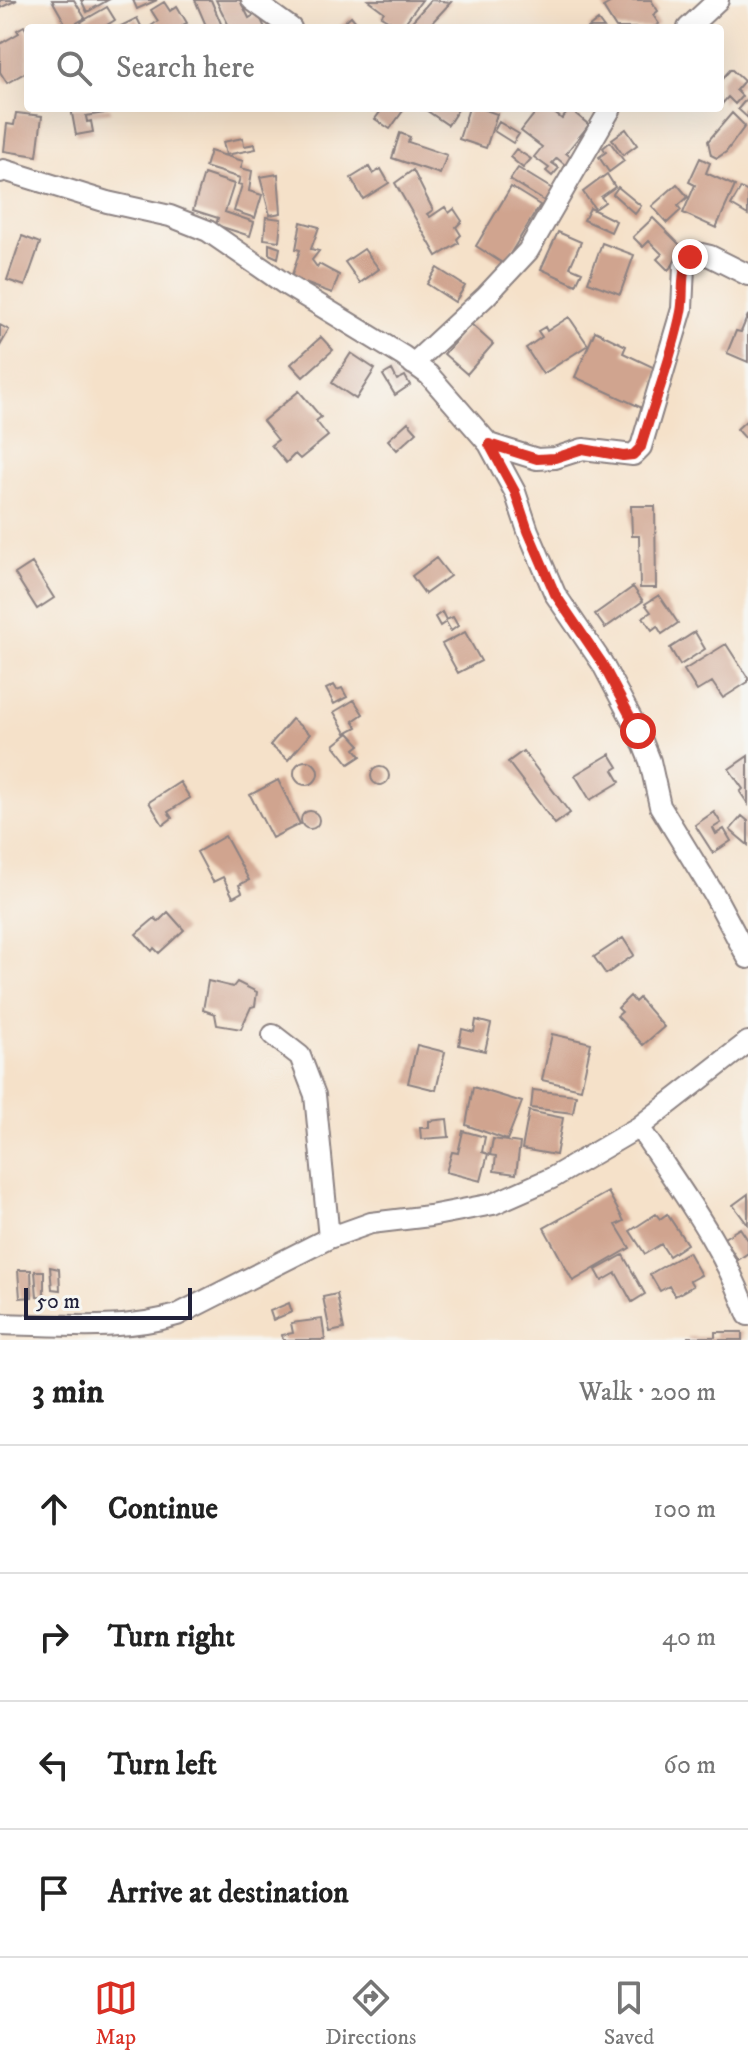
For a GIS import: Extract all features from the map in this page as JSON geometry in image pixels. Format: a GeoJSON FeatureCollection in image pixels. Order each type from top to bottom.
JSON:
{"type":"FeatureCollection","features":[{"type":"Feature","properties":{"kind":"street"},"geometry":{"type":"LineString","coordinates":[[252,0],[285,24]]}},
{"type":"Feature","properties":{"kind":"street"},"geometry":{"type":"LineString","coordinates":[[692,24],[718,0]]}},
{"type":"Feature","properties":{"kind":"street"},"geometry":{"type":"LineString","coordinates":[[413,364],[486,296],[528,251],[609,112]]}},
{"type":"Feature","properties":{"kind":"street"},"geometry":{"type":"LineString","coordinates":[[0,172],[4,170],[107,202],[170,216],[208,231],[429,375],[489,444],[515,492],[555,594],[602,663],[638,731],[650,761],[660,806],[715,896],[748,958]]}},
{"type":"Feature","properties":{"kind":"street"},"geometry":{"type":"LineString","coordinates":[[489,444],[537,459],[555,458],[583,449],[633,455],[641,447],[671,351],[682,309],[684,267],[690,257],[697,253],[710,256],[748,275]]}},
{"type":"Feature","properties":{"kind":"street"},"geometry":{"type":"LineString","coordinates":[[273,1035],[300,1056],[315,1095],[329,1238]]}},
{"type":"Feature","properties":{"kind":"street"},"geometry":{"type":"LineString","coordinates":[[0,1324],[120,1326],[154,1331],[177,1315],[329,1238],[371,1223],[493,1204],[552,1178],[639,1127],[748,1042]]}},
{"type":"Feature","properties":{"kind":"street"},"geometry":{"type":"LineString","coordinates":[[639,1127],[715,1242],[748,1315]]}},
{"type":"Feature","properties":{"kind":"building"},"geometry":{"type":"Polygon","coordinates":[[[0,0],[17,0],[0,8],[0,0]]]}},
{"type":"Feature","properties":{"kind":"building"},"geometry":{"type":"Polygon","coordinates":[[[52,0],[74,0],[85,18],[75,24],[66,24],[52,0]]]}},
{"type":"Feature","properties":{"kind":"building"},"geometry":{"type":"Polygon","coordinates":[[[81,0],[108,0],[87,12],[81,0]]]}},
{"type":"Feature","properties":{"kind":"building"},"geometry":{"type":"Polygon","coordinates":[[[133,0],[157,0],[137,9],[133,0]]]}},
{"type":"Feature","properties":{"kind":"building"},"geometry":{"type":"Polygon","coordinates":[[[195,0],[211,0],[221,24],[205,24],[195,0]]]}},
{"type":"Feature","properties":{"kind":"building"},"geometry":{"type":"Polygon","coordinates":[[[216,0],[240,0],[249,18],[258,13],[263,24],[228,24],[216,0]]]}},
{"type":"Feature","properties":{"kind":"building"},"geometry":{"type":"Polygon","coordinates":[[[368,0],[422,0],[404,24],[394,24],[381,16],[384,12],[368,0]]]}},
{"type":"Feature","properties":{"kind":"building"},"geometry":{"type":"Polygon","coordinates":[[[431,0],[451,2],[431,24],[410,24],[431,0]]]}},
{"type":"Feature","properties":{"kind":"building"},"geometry":{"type":"Polygon","coordinates":[[[615,0],[651,0],[658,11],[653,15],[659,24],[614,24],[603,7],[615,0]]]}},
{"type":"Feature","properties":{"kind":"building"},"geometry":{"type":"Polygon","coordinates":[[[164,2],[170,11],[177,6],[187,23],[154,24],[158,21],[151,10],[164,2]]]}},
{"type":"Feature","properties":{"kind":"building"},"geometry":{"type":"Polygon","coordinates":[[[107,7],[115,20],[108,24],[81,22],[107,7]]]}},
{"type":"Feature","properties":{"kind":"building"},"geometry":{"type":"Polygon","coordinates":[[[351,16],[358,24],[342,24],[351,16]]]}},
{"type":"Feature","properties":{"kind":"building"},"geometry":{"type":"Polygon","coordinates":[[[137,18],[140,24],[125,24],[137,18]]]}},
{"type":"Feature","properties":{"kind":"building"},"geometry":{"type":"Polygon","coordinates":[[[24,26],[24,73],[7,83],[0,72],[0,44],[19,33],[17,30],[24,26]]]}},
{"type":"Feature","properties":{"kind":"building"},"geometry":{"type":"Polygon","coordinates":[[[731,69],[744,81],[736,90],[742,96],[735,104],[728,97],[724,102],[724,77],[731,69]]]}},
{"type":"Feature","properties":{"kind":"building"},"geometry":{"type":"Polygon","coordinates":[[[748,97],[748,118],[738,109],[748,97]]]}},
{"type":"Feature","properties":{"kind":"building"},"geometry":{"type":"Polygon","coordinates":[[[72,112],[111,112],[86,116],[87,122],[91,121],[93,132],[76,135],[72,112]]]}},
{"type":"Feature","properties":{"kind":"building"},"geometry":{"type":"Polygon","coordinates":[[[380,112],[402,112],[390,129],[375,119],[380,112]]]}},
{"type":"Feature","properties":{"kind":"building"},"geometry":{"type":"Polygon","coordinates":[[[429,112],[456,112],[448,125],[429,112]]]}},
{"type":"Feature","properties":{"kind":"building"},"geometry":{"type":"Polygon","coordinates":[[[468,112],[497,114],[486,148],[459,139],[468,112]]]}},
{"type":"Feature","properties":{"kind":"building"},"geometry":{"type":"Polygon","coordinates":[[[536,112],[553,112],[562,119],[568,112],[574,112],[589,125],[566,153],[577,162],[571,170],[557,158],[552,163],[559,168],[552,176],[546,171],[549,168],[534,157],[542,147],[521,131],[536,112]]]}},
{"type":"Feature","properties":{"kind":"building"},"geometry":{"type":"Polygon","coordinates":[[[16,113],[42,116],[37,156],[4,151],[7,124],[14,125],[16,113]]]}},
{"type":"Feature","properties":{"kind":"building"},"geometry":{"type":"Polygon","coordinates":[[[732,113],[745,126],[726,152],[717,158],[711,155],[708,141],[732,113]]]}},
{"type":"Feature","properties":{"kind":"building"},"geometry":{"type":"Polygon","coordinates":[[[499,122],[519,134],[513,143],[494,131],[499,122]]]}},
{"type":"Feature","properties":{"kind":"building"},"geometry":{"type":"Polygon","coordinates":[[[626,129],[637,145],[623,155],[612,139],[626,129]]]}},
{"type":"Feature","properties":{"kind":"building"},"geometry":{"type":"Polygon","coordinates":[[[400,133],[410,137],[408,142],[447,155],[440,174],[392,158],[400,133]]]}},
{"type":"Feature","properties":{"kind":"building"},"geometry":{"type":"Polygon","coordinates":[[[243,138],[244,146],[255,144],[256,149],[226,155],[223,142],[243,138]]]}},
{"type":"Feature","properties":{"kind":"building"},"geometry":{"type":"Polygon","coordinates":[[[610,142],[624,161],[609,172],[599,157],[606,152],[603,148],[610,142]]]}},
{"type":"Feature","properties":{"kind":"building"},"geometry":{"type":"Polygon","coordinates":[[[516,149],[531,159],[523,168],[510,157],[516,149]]]}},
{"type":"Feature","properties":{"kind":"building"},"geometry":{"type":"Polygon","coordinates":[[[210,151],[243,161],[241,168],[252,171],[249,191],[262,195],[255,218],[234,211],[242,185],[238,184],[240,178],[205,167],[210,151]]]}},
{"type":"Feature","properties":{"kind":"building"},"geometry":{"type":"Polygon","coordinates":[[[700,158],[710,163],[706,173],[735,186],[716,228],[683,213],[695,185],[689,182],[700,158]]]}},
{"type":"Feature","properties":{"kind":"building"},"geometry":{"type":"Polygon","coordinates":[[[369,167],[373,174],[381,169],[389,183],[363,199],[351,178],[369,167]]]}},
{"type":"Feature","properties":{"kind":"building"},"geometry":{"type":"Polygon","coordinates":[[[518,168],[559,193],[551,205],[510,180],[518,168]]]}},
{"type":"Feature","properties":{"kind":"building"},"geometry":{"type":"Polygon","coordinates":[[[413,170],[433,210],[427,214],[430,217],[445,207],[449,213],[454,209],[462,221],[456,227],[461,235],[457,239],[459,243],[437,256],[395,183],[413,170]]]}},
{"type":"Feature","properties":{"kind":"building"},"geometry":{"type":"Polygon","coordinates":[[[204,174],[234,184],[225,212],[254,222],[250,236],[216,225],[218,218],[193,210],[204,174]]]}},
{"type":"Feature","properties":{"kind":"building"},"geometry":{"type":"Polygon","coordinates":[[[278,174],[281,213],[270,215],[260,177],[278,174]]]}},
{"type":"Feature","properties":{"kind":"building"},"geometry":{"type":"Polygon","coordinates":[[[607,174],[615,187],[601,197],[605,202],[595,209],[583,192],[607,174]]]}},
{"type":"Feature","properties":{"kind":"building"},"geometry":{"type":"Polygon","coordinates":[[[677,184],[688,197],[678,206],[681,210],[667,223],[652,206],[677,184]]]}},
{"type":"Feature","properties":{"kind":"building"},"geometry":{"type":"Polygon","coordinates":[[[511,187],[540,205],[504,264],[476,246],[511,187]]]}},
{"type":"Feature","properties":{"kind":"building"},"geometry":{"type":"Polygon","coordinates":[[[618,187],[641,206],[635,214],[613,194],[618,187]]]}},
{"type":"Feature","properties":{"kind":"building"},"geometry":{"type":"Polygon","coordinates":[[[741,188],[748,192],[748,215],[731,205],[741,188]]]}},
{"type":"Feature","properties":{"kind":"building"},"geometry":{"type":"Polygon","coordinates":[[[590,208],[616,221],[611,232],[584,220],[590,208]]]}},
{"type":"Feature","properties":{"kind":"building"},"geometry":{"type":"Polygon","coordinates":[[[266,217],[281,219],[279,241],[264,239],[266,217]]]}},
{"type":"Feature","properties":{"kind":"building"},"geometry":{"type":"Polygon","coordinates":[[[653,218],[686,251],[668,270],[657,259],[662,254],[649,241],[643,247],[633,237],[653,218]]]}},
{"type":"Feature","properties":{"kind":"building"},"geometry":{"type":"Polygon","coordinates":[[[301,222],[319,227],[311,249],[319,251],[312,260],[317,267],[319,264],[339,275],[332,293],[291,278],[300,250],[296,249],[301,222]]]}},
{"type":"Feature","properties":{"kind":"building"},"geometry":{"type":"Polygon","coordinates":[[[558,232],[581,242],[570,267],[582,272],[576,285],[541,269],[558,232]]]}},
{"type":"Feature","properties":{"kind":"building"},"geometry":{"type":"Polygon","coordinates":[[[22,236],[40,243],[25,286],[7,280],[22,236]]]}},
{"type":"Feature","properties":{"kind":"building"},"geometry":{"type":"Polygon","coordinates":[[[602,243],[634,255],[620,294],[588,282],[602,243]]]}},
{"type":"Feature","properties":{"kind":"building"},"geometry":{"type":"Polygon","coordinates":[[[269,244],[280,248],[278,258],[269,254],[269,244]]]}},
{"type":"Feature","properties":{"kind":"building"},"geometry":{"type":"Polygon","coordinates":[[[364,249],[379,269],[360,283],[345,262],[364,249]]]}},
{"type":"Feature","properties":{"kind":"building"},"geometry":{"type":"Polygon","coordinates":[[[437,268],[465,286],[455,302],[427,284],[437,268]]]}},
{"type":"Feature","properties":{"kind":"building"},"geometry":{"type":"Polygon","coordinates":[[[748,315],[748,362],[727,353],[736,331],[741,332],[748,315]]]}},
{"type":"Feature","properties":{"kind":"building"},"geometry":{"type":"Polygon","coordinates":[[[569,317],[588,345],[543,374],[526,348],[542,337],[538,331],[545,327],[547,331],[569,317]]]}},
{"type":"Feature","properties":{"kind":"building"},"geometry":{"type":"Polygon","coordinates":[[[471,324],[493,344],[467,374],[444,354],[471,324]]]}},
{"type":"Feature","properties":{"kind":"building"},"geometry":{"type":"Polygon","coordinates":[[[0,325],[9,330],[0,346],[0,325]]]}},
{"type":"Feature","properties":{"kind":"building"},"geometry":{"type":"Polygon","coordinates":[[[595,331],[626,346],[623,353],[659,370],[642,408],[575,377],[595,331]]]}},
{"type":"Feature","properties":{"kind":"building"},"geometry":{"type":"Polygon","coordinates":[[[321,337],[333,350],[303,377],[291,364],[321,337]]]}},
{"type":"Feature","properties":{"kind":"building"},"geometry":{"type":"Polygon","coordinates":[[[351,353],[375,369],[356,399],[332,383],[351,353]]]}},
{"type":"Feature","properties":{"kind":"building"},"geometry":{"type":"Polygon","coordinates":[[[392,370],[397,380],[405,376],[410,385],[395,395],[383,375],[392,370]]]}},
{"type":"Feature","properties":{"kind":"building"},"geometry":{"type":"Polygon","coordinates":[[[299,391],[321,417],[316,421],[328,436],[300,459],[295,454],[286,463],[271,445],[278,440],[263,421],[299,391]]]}},
{"type":"Feature","properties":{"kind":"building"},"geometry":{"type":"Polygon","coordinates":[[[748,419],[748,441],[737,429],[748,419]]]}},
{"type":"Feature","properties":{"kind":"building"},"geometry":{"type":"Polygon","coordinates":[[[408,422],[417,432],[397,450],[388,440],[408,422]]]}},
{"type":"Feature","properties":{"kind":"building"},"geometry":{"type":"Polygon","coordinates":[[[631,506],[655,506],[656,588],[640,588],[639,536],[632,536],[631,506]]]}},
{"type":"Feature","properties":{"kind":"building"},"geometry":{"type":"Polygon","coordinates":[[[436,558],[450,576],[425,594],[412,576],[436,558]]]}},
{"type":"Feature","properties":{"kind":"building"},"geometry":{"type":"Polygon","coordinates":[[[32,563],[54,598],[37,609],[15,574],[32,563]]]}},
{"type":"Feature","properties":{"kind":"building"},"geometry":{"type":"Polygon","coordinates":[[[633,587],[643,601],[605,628],[595,614],[633,587]]]}},
{"type":"Feature","properties":{"kind":"building"},"geometry":{"type":"Polygon","coordinates":[[[659,595],[678,623],[662,634],[657,626],[652,630],[643,617],[651,612],[645,604],[659,595]]]}},
{"type":"Feature","properties":{"kind":"building"},"geometry":{"type":"Polygon","coordinates":[[[442,612],[446,620],[453,617],[458,626],[451,631],[446,622],[440,626],[435,617],[442,612]]]}},
{"type":"Feature","properties":{"kind":"building"},"geometry":{"type":"Polygon","coordinates":[[[465,632],[481,661],[458,673],[442,644],[465,632]]]}},
{"type":"Feature","properties":{"kind":"building"},"geometry":{"type":"Polygon","coordinates":[[[695,632],[705,649],[680,665],[670,648],[695,632]]]}},
{"type":"Feature","properties":{"kind":"building"},"geometry":{"type":"Polygon","coordinates":[[[726,644],[748,682],[723,698],[712,682],[697,691],[684,670],[726,644]]]}},
{"type":"Feature","properties":{"kind":"building"},"geometry":{"type":"Polygon","coordinates":[[[334,685],[337,690],[342,688],[347,697],[334,704],[326,689],[334,685]]]}},
{"type":"Feature","properties":{"kind":"building"},"geometry":{"type":"Polygon","coordinates":[[[354,700],[363,714],[353,721],[357,727],[346,733],[334,712],[354,700]]]}},
{"type":"Feature","properties":{"kind":"building"},"geometry":{"type":"Polygon","coordinates":[[[292,719],[310,734],[288,760],[270,745],[292,719]]]}},
{"type":"Feature","properties":{"kind":"building"},"geometry":{"type":"Polygon","coordinates":[[[349,733],[360,745],[355,749],[361,756],[349,764],[334,745],[349,733]]]}},
{"type":"Feature","properties":{"kind":"building"},"geometry":{"type":"Polygon","coordinates":[[[523,751],[570,813],[555,824],[508,762],[523,751]]]}},
{"type":"Feature","properties":{"kind":"building"},"geometry":{"type":"Polygon","coordinates":[[[610,754],[618,767],[613,770],[620,782],[590,800],[575,775],[610,754]]]}},
{"type":"Feature","properties":{"kind":"building"},"geometry":{"type":"Polygon","coordinates":[[[748,756],[748,804],[740,792],[743,789],[729,769],[748,756]]]}},
{"type":"Feature","properties":{"kind":"building"},"geometry":{"type":"Polygon","coordinates":[[[306,761],[317,768],[318,773],[311,784],[306,785],[295,778],[294,773],[301,762],[306,761]]]}},
{"type":"Feature","properties":{"kind":"building"},"geometry":{"type":"Polygon","coordinates":[[[376,767],[384,767],[389,776],[387,783],[376,785],[371,780],[371,772],[376,767]]]}},
{"type":"Feature","properties":{"kind":"building"},"geometry":{"type":"Polygon","coordinates":[[[278,780],[300,824],[272,838],[250,795],[278,780]]]}},
{"type":"Feature","properties":{"kind":"building"},"geometry":{"type":"Polygon","coordinates":[[[180,782],[190,798],[168,812],[172,818],[163,825],[149,802],[180,782]]]}},
{"type":"Feature","properties":{"kind":"building"},"geometry":{"type":"Polygon","coordinates":[[[310,811],[319,820],[310,829],[301,820],[310,811]]]}},
{"type":"Feature","properties":{"kind":"building"},"geometry":{"type":"Polygon","coordinates":[[[714,812],[721,823],[713,828],[716,834],[724,829],[731,841],[713,853],[695,825],[714,812]]]}},
{"type":"Feature","properties":{"kind":"building"},"geometry":{"type":"Polygon","coordinates":[[[742,816],[748,821],[748,845],[730,830],[742,816]]]}},
{"type":"Feature","properties":{"kind":"building"},"geometry":{"type":"Polygon","coordinates":[[[225,836],[249,880],[239,885],[242,892],[233,897],[223,877],[213,882],[197,852],[225,836]]]}},
{"type":"Feature","properties":{"kind":"building"},"geometry":{"type":"Polygon","coordinates":[[[168,912],[184,930],[159,953],[154,948],[152,951],[136,934],[155,918],[158,922],[168,912]]]}},
{"type":"Feature","properties":{"kind":"building"},"geometry":{"type":"Polygon","coordinates":[[[623,938],[634,955],[606,974],[594,957],[623,938]]]}},
{"type":"Feature","properties":{"kind":"building"},"geometry":{"type":"Polygon","coordinates":[[[208,981],[233,987],[237,982],[257,992],[255,1006],[251,1007],[241,1029],[217,1025],[215,1014],[203,1010],[208,981]]]}},
{"type":"Feature","properties":{"kind":"building"},"geometry":{"type":"Polygon","coordinates":[[[630,996],[635,1002],[639,998],[664,1027],[643,1045],[617,1016],[622,1012],[618,1008],[630,996]]]}},
{"type":"Feature","properties":{"kind":"building"},"geometry":{"type":"Polygon","coordinates":[[[476,1020],[491,1024],[485,1051],[459,1045],[462,1029],[474,1032],[476,1020]]]}},
{"type":"Feature","properties":{"kind":"building"},"geometry":{"type":"Polygon","coordinates":[[[552,1034],[591,1043],[581,1089],[542,1080],[552,1034]]]}},
{"type":"Feature","properties":{"kind":"building"},"geometry":{"type":"Polygon","coordinates":[[[417,1045],[445,1052],[436,1090],[408,1083],[417,1045]]]}},
{"type":"Feature","properties":{"kind":"building"},"geometry":{"type":"Polygon","coordinates":[[[473,1087],[522,1102],[507,1140],[466,1125],[473,1087]]]}},
{"type":"Feature","properties":{"kind":"building"},"geometry":{"type":"Polygon","coordinates":[[[533,1090],[576,1095],[573,1113],[531,1108],[533,1090]]]}},
{"type":"Feature","properties":{"kind":"building"},"geometry":{"type":"Polygon","coordinates":[[[529,1111],[563,1118],[556,1155],[522,1149],[529,1111]]]}},
{"type":"Feature","properties":{"kind":"building"},"geometry":{"type":"Polygon","coordinates":[[[447,1119],[449,1137],[421,1139],[420,1128],[429,1128],[429,1121],[447,1119]]]}},
{"type":"Feature","properties":{"kind":"building"},"geometry":{"type":"Polygon","coordinates":[[[463,1131],[485,1137],[482,1152],[488,1154],[481,1181],[446,1172],[452,1152],[458,1153],[463,1131]]]}},
{"type":"Feature","properties":{"kind":"building"},"geometry":{"type":"Polygon","coordinates":[[[493,1139],[520,1143],[516,1174],[494,1171],[496,1156],[490,1155],[493,1139]]]}},
{"type":"Feature","properties":{"kind":"building"},"geometry":{"type":"Polygon","coordinates":[[[608,1192],[624,1221],[616,1225],[630,1248],[573,1281],[544,1228],[608,1192]]]}},
{"type":"Feature","properties":{"kind":"building"},"geometry":{"type":"Polygon","coordinates":[[[748,1194],[748,1225],[733,1205],[748,1194]]]}},
{"type":"Feature","properties":{"kind":"building"},"geometry":{"type":"Polygon","coordinates":[[[656,1214],[660,1219],[667,1214],[687,1244],[669,1256],[661,1244],[645,1254],[630,1231],[656,1214]]]}},
{"type":"Feature","properties":{"kind":"building"},"geometry":{"type":"Polygon","coordinates":[[[740,1228],[748,1240],[748,1253],[738,1260],[724,1238],[740,1228]]]}},
{"type":"Feature","properties":{"kind":"building"},"geometry":{"type":"Polygon","coordinates":[[[688,1252],[701,1275],[690,1281],[693,1286],[675,1296],[669,1286],[660,1291],[650,1274],[688,1252]]]}},
{"type":"Feature","properties":{"kind":"building"},"geometry":{"type":"Polygon","coordinates":[[[623,1255],[645,1294],[632,1302],[616,1273],[602,1281],[596,1270],[623,1255]]]}},
{"type":"Feature","properties":{"kind":"building"},"geometry":{"type":"Polygon","coordinates":[[[50,1267],[59,1269],[60,1290],[52,1289],[50,1267]]]}},
{"type":"Feature","properties":{"kind":"building"},"geometry":{"type":"Polygon","coordinates":[[[18,1270],[31,1270],[32,1297],[20,1298],[18,1270]]]}},
{"type":"Feature","properties":{"kind":"building"},"geometry":{"type":"Polygon","coordinates":[[[35,1271],[44,1271],[44,1298],[37,1297],[35,1271]]]}},
{"type":"Feature","properties":{"kind":"building"},"geometry":{"type":"Polygon","coordinates":[[[337,1294],[344,1329],[330,1332],[323,1297],[337,1294]]]}},
{"type":"Feature","properties":{"kind":"building"},"geometry":{"type":"Polygon","coordinates":[[[289,1303],[292,1312],[273,1320],[270,1311],[289,1303]]]}},
{"type":"Feature","properties":{"kind":"building"},"geometry":{"type":"Polygon","coordinates":[[[322,1319],[325,1340],[283,1340],[282,1335],[293,1333],[291,1323],[322,1319]]]}},
{"type":"Feature","properties":{"kind":"building"},"geometry":{"type":"Polygon","coordinates":[[[715,1332],[742,1332],[742,1340],[688,1340],[688,1337],[715,1337],[715,1332]]]}},
{"type":"Feature","properties":{"kind":"route"},"geometry":{"type":"LineString","coordinates":[[638,731],[602,663],[555,594],[515,492],[489,444],[537,459],[555,458],[583,449],[633,455],[641,447],[671,351],[682,309],[684,267],[690,257]]}}]}
